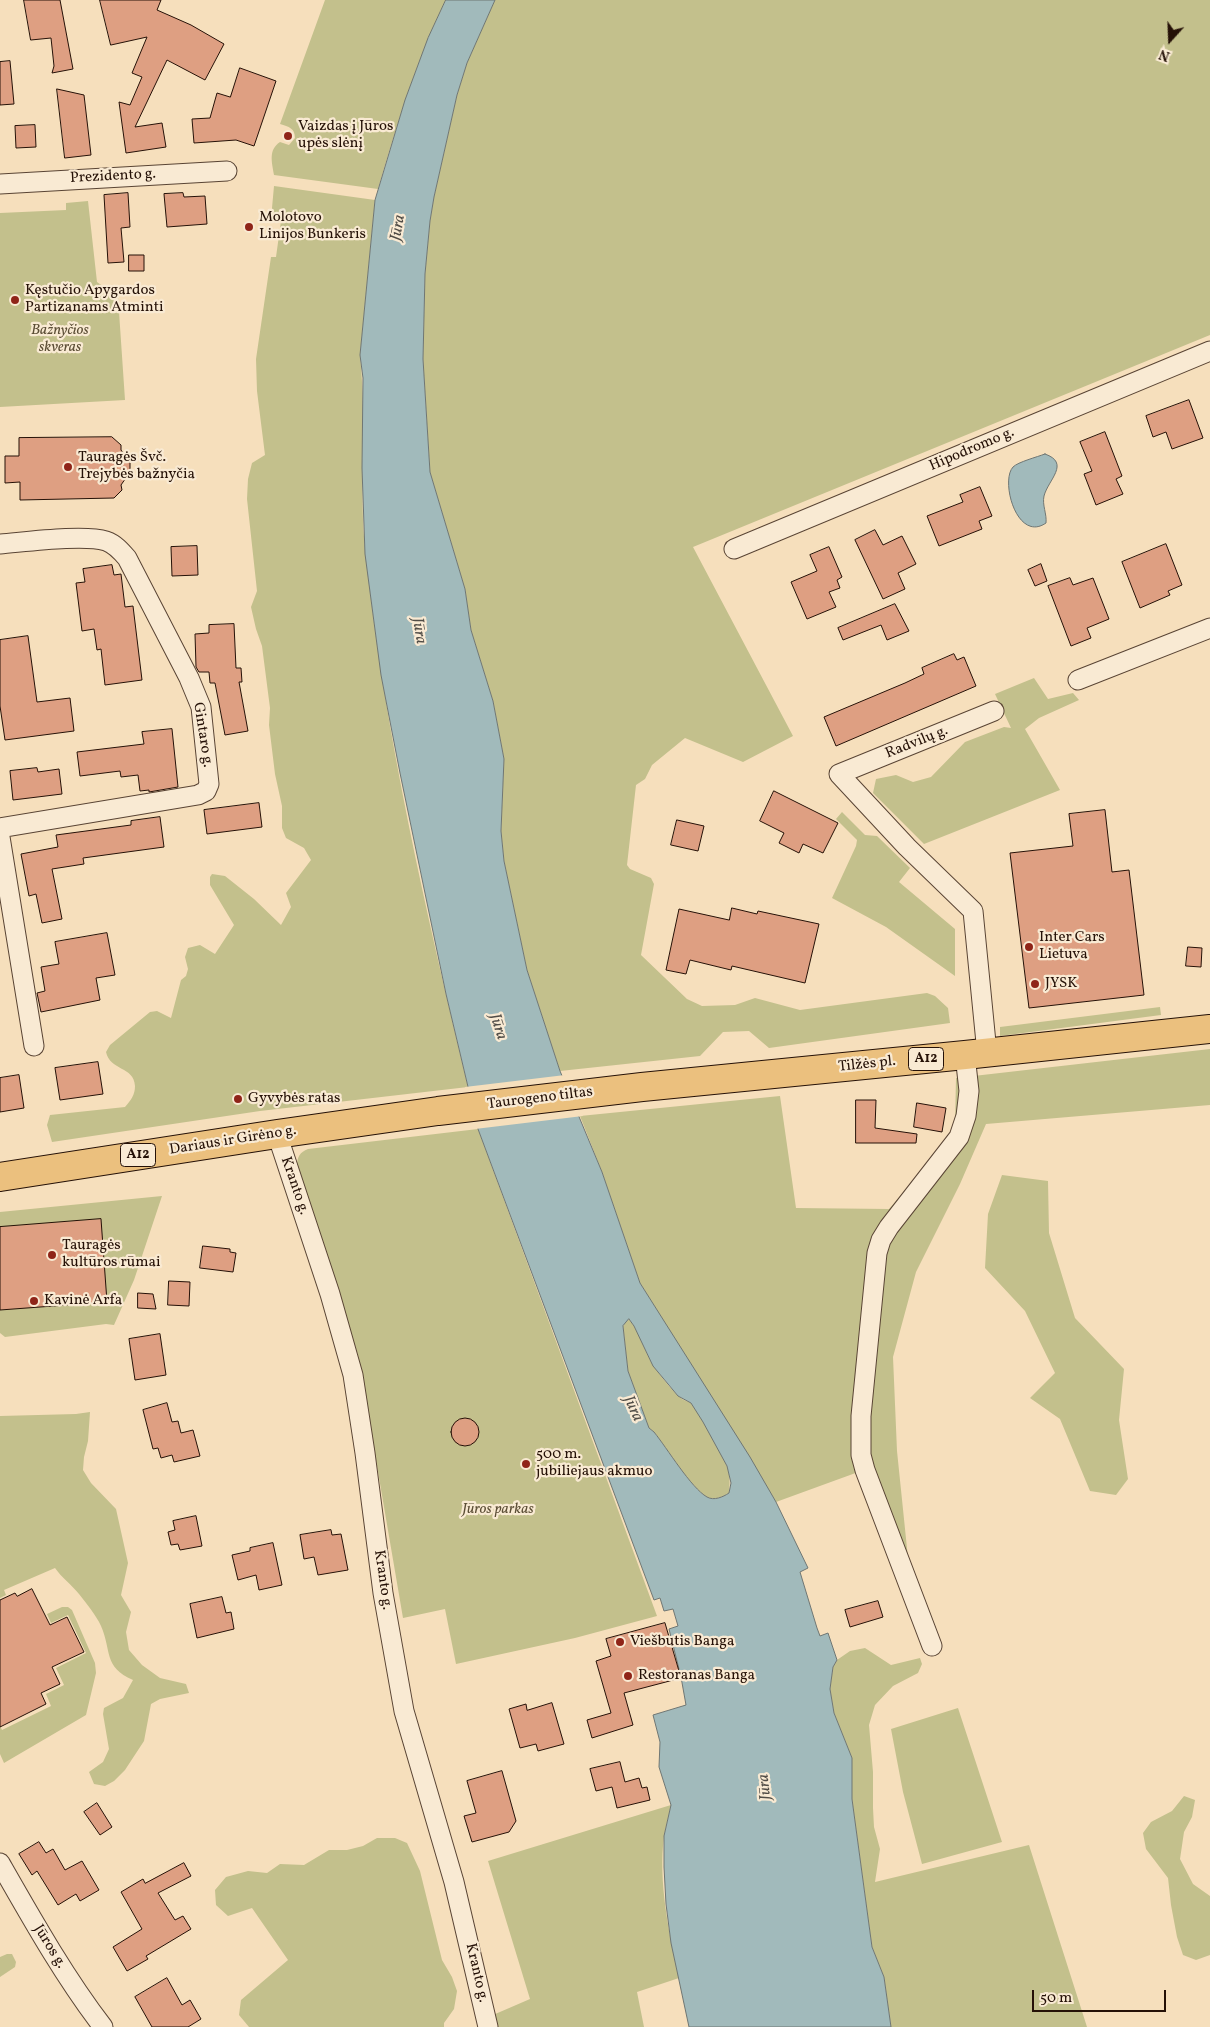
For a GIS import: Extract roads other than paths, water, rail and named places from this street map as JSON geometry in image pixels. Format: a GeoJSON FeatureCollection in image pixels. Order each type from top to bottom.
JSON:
{"type":"FeatureCollection","features":[{"type":"Feature","properties":{"kind":"highway","name":"Tilžės pl."},"geometry":{"type":"LineString","coordinates":[[642,1087],[1210,1029]]}},
{"type":"Feature","properties":{"kind":"highway","name":"Taurogeno tiltas"},"geometry":{"type":"LineString","coordinates":[[438,1112],[642,1087]]}},
{"type":"Feature","properties":{"kind":"highway","name":"Dariaus ir Girėno g."},"geometry":{"type":"LineString","coordinates":[[0,1177],[277,1134],[438,1112]]}},
{"type":"Feature","properties":{"kind":"street","name":"Prezidento g."},"geometry":{"type":"LineString","coordinates":[[0,184],[227,171]]}},
{"type":"Feature","properties":{"kind":"street","name":"Hipodromo g."},"geometry":{"type":"LineString","coordinates":[[734,549],[1210,351]]}},
{"type":"Feature","properties":{"kind":"street","name":"Gintaro g."},"geometry":{"type":"LineString","coordinates":[[0,544],[86,538],[105,541],[114,545],[127,558],[184,669],[201,707],[209,784],[206,791],[198,795],[0,828]]}},
{"type":"Feature","properties":{"kind":"street"},"geometry":{"type":"LineString","coordinates":[[1078,680],[1210,628]]}},
{"type":"Feature","properties":{"kind":"street","name":"Radvilų g."},"geometry":{"type":"LineString","coordinates":[[976,1054],[973,911],[907,847],[839,774],[994,711]]}},
{"type":"Feature","properties":{"kind":"street"},"geometry":{"type":"LineString","coordinates":[[0,837],[34,1046]]}},
{"type":"Feature","properties":{"kind":"street"},"geometry":{"type":"LineString","coordinates":[[932,1646],[865,1470],[861,1455],[861,1416],[878,1253],[882,1240],[889,1227],[959,1137],[966,1116],[976,1054]]}},
{"type":"Feature","properties":{"kind":"street","name":"Kranto g."},"geometry":{"type":"LineString","coordinates":[[277,1134],[330,1294],[353,1375],[366,1453],[383,1593],[404,1711],[454,1882],[488,2027]]}},
{"type":"Feature","properties":{"kind":"street","name":"Jūros g."},"geometry":{"type":"LineString","coordinates":[[0,1863],[31,1918],[72,1983],[103,2027]]}},
{"type":"Feature","properties":{"kind":"water","name":"Jūra"},"geometry":{"type":"Polygon","coordinates":[[[446,0],[495,0],[467,63],[457,95],[434,197],[425,274],[423,359],[430,472],[465,589],[471,630],[493,701],[504,759],[501,831],[504,861],[527,970],[560,1071],[602,1172],[640,1283],[750,1457],[776,1502],[808,1568],[800,1572],[817,1628],[820,1636],[828,1633],[837,1660],[833,1667],[830,1689],[834,1713],[852,1758],[852,1799],[872,1947],[884,1977],[891,2027],[689,2027],[671,1943],[666,1904],[664,1836],[671,1805],[659,1767],[660,1742],[653,1715],[686,1705],[669,1629],[678,1626],[673,1609],[664,1611],[660,1598],[654,1600],[478,1129],[446,994],[381,675],[365,554],[362,468],[363,378],[360,355],[375,200],[405,100],[428,38],[446,0]],[[629,1319],[623,1326],[628,1371],[649,1428],[687,1477],[707,1497],[713,1499],[729,1493],[731,1483],[727,1466],[703,1422],[691,1403],[678,1396],[653,1366],[629,1319]]]}},
{"type":"Feature","properties":{"kind":"water"},"geometry":{"type":"Polygon","coordinates":[[[1045,454],[1053,458],[1057,467],[1044,496],[1046,523],[1036,527],[1027,525],[1019,518],[1010,496],[1009,474],[1015,465],[1045,454]]]}},
{"type":"Feature","properties":{"kind":"place","name":"Vaizdas į Jūros upės slėnį"},"geometry":{"type":"Point","coordinates":[288,136]}},
{"type":"Feature","properties":{"kind":"place","name":"Molotovo Linijos Bunkeris"},"geometry":{"type":"Point","coordinates":[249,227]}},
{"type":"Feature","properties":{"kind":"place","name":"Kęstučio Apygardos Partizanams Atminti"},"geometry":{"type":"Point","coordinates":[15,300]}},
{"type":"Feature","properties":{"kind":"place","name":"Tauragės Švč. Trejybės bažnyčia"},"geometry":{"type":"Point","coordinates":[68,467]}},
{"type":"Feature","properties":{"kind":"place","name":"Inter Cars Lietuva"},"geometry":{"type":"Point","coordinates":[1029,947]}},
{"type":"Feature","properties":{"kind":"place","name":"JYSK"},"geometry":{"type":"Point","coordinates":[1035,984]}},
{"type":"Feature","properties":{"kind":"place","name":"Gyvybės ratas"},"geometry":{"type":"Point","coordinates":[238,1099]}},
{"type":"Feature","properties":{"kind":"place","name":"Tauragės kultūros rūmai"},"geometry":{"type":"Point","coordinates":[52,1255]}},
{"type":"Feature","properties":{"kind":"place","name":"Kavinė Arfa"},"geometry":{"type":"Point","coordinates":[34,1301]}},
{"type":"Feature","properties":{"kind":"place","name":"500 m. jubiliejaus akmuo"},"geometry":{"type":"Point","coordinates":[526,1464]}},
{"type":"Feature","properties":{"kind":"place","name":"Viešbutis Banga"},"geometry":{"type":"Point","coordinates":[620,1642]}},
{"type":"Feature","properties":{"kind":"place","name":"Restoranas Banga"},"geometry":{"type":"Point","coordinates":[628,1676]}},
{"type":"Feature","properties":{"kind":"park label","name":"Bažnyčios skveras"},"geometry":{"type":"Point","coordinates":[60,340]}},
{"type":"Feature","properties":{"kind":"park label","name":"Jūros parkas"},"geometry":{"type":"Point","coordinates":[498,1510]}}]}
